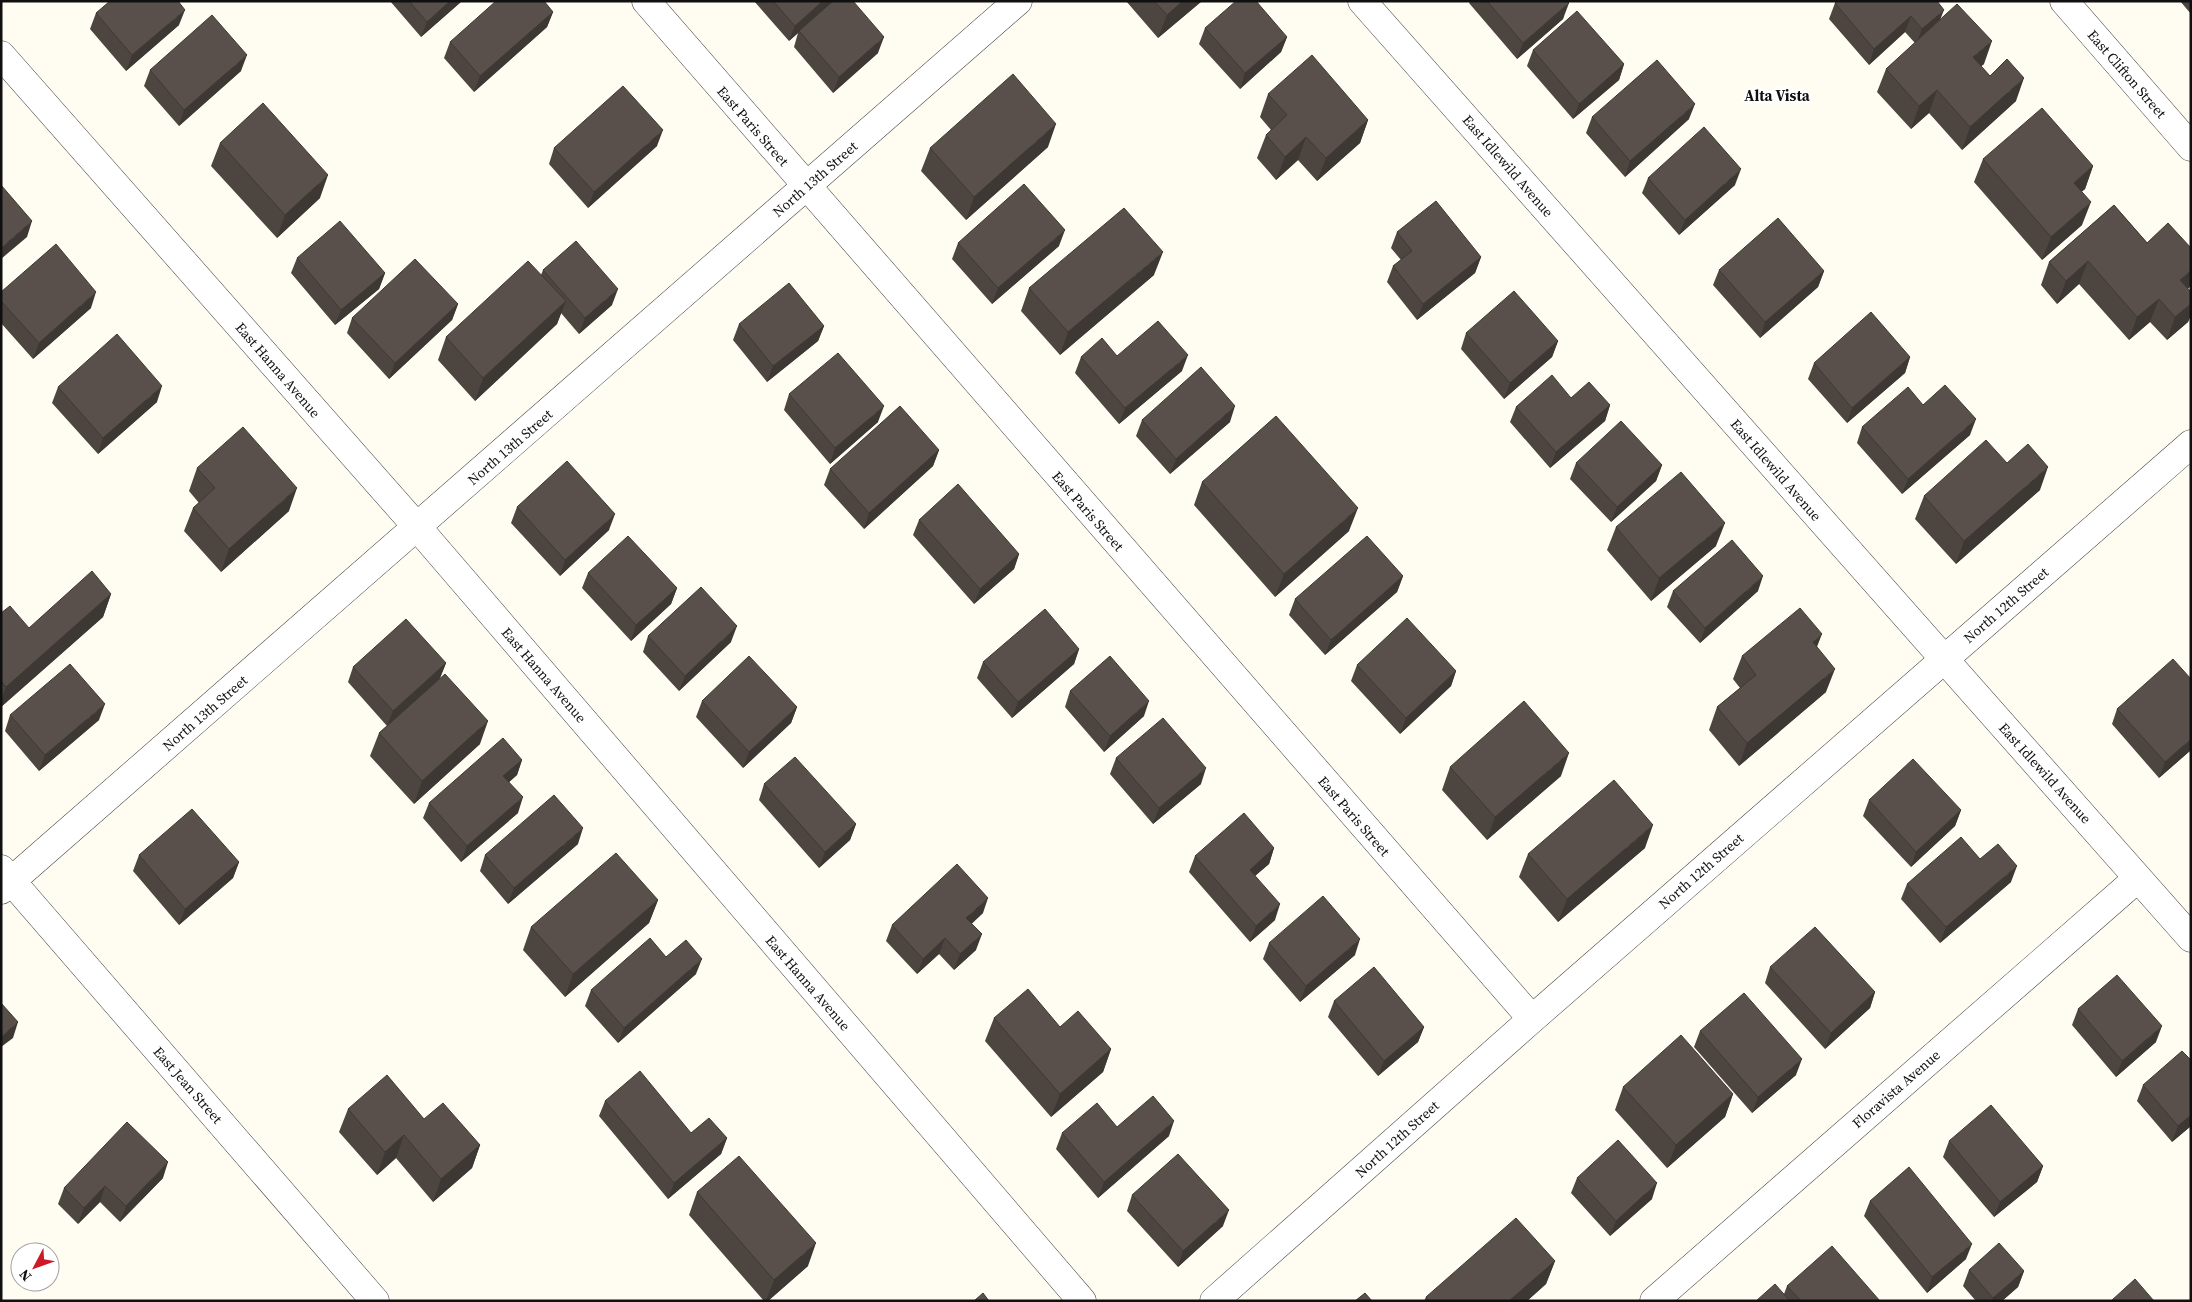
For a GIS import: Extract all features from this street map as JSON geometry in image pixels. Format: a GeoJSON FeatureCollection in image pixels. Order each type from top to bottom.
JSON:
{"type":"FeatureCollection","features":[{"type":"Feature","properties":{"kind":"street","name":"East Paris Street"},"geometry":{"type":"LineString","coordinates":[[646,1],[1532,1019]]}},
{"type":"Feature","properties":{"kind":"street","name":"North 13th Street"},"geometry":{"type":"LineString","coordinates":[[5,880],[418,528],[1018,1]]}},
{"type":"Feature","properties":{"kind":"street","name":"East Idlewild Avenue"},"geometry":{"type":"LineString","coordinates":[[1362,1],[2191,938]]}},
{"type":"Feature","properties":{"kind":"street","name":"East Clifton Street"},"geometry":{"type":"LineString","coordinates":[[2064,1],[2191,148]]}},
{"type":"Feature","properties":{"kind":"street","name":"East Hanna Avenue"},"geometry":{"type":"LineString","coordinates":[[1,55],[418,528],[1082,1301]]}},
{"type":"Feature","properties":{"kind":"street","name":"North 12th Street"},"geometry":{"type":"LineString","coordinates":[[1214,1301],[1532,1019],[2191,444]]}},
{"type":"Feature","properties":{"kind":"street","name":"Floravista Avenue"},"geometry":{"type":"LineString","coordinates":[[1654,1301],[2138,878]]}},
{"type":"Feature","properties":{"kind":"street","name":"East Jean Street"},"geometry":{"type":"LineString","coordinates":[[5,880],[376,1301]]}},
{"type":"Feature","properties":{"kind":"building"},"geometry":{"type":"Polygon","coordinates":[[[110,1],[178,1],[185,10],[132,55],[96,13],[110,1]]]}},
{"type":"Feature","properties":{"kind":"building"},"geometry":{"type":"Polygon","coordinates":[[[409,1],[450,1],[427,22],[409,1]]]}},
{"type":"Feature","properties":{"kind":"building"},"geometry":{"type":"Polygon","coordinates":[[[496,1],[544,1],[553,12],[480,76],[450,42],[496,1]]]}},
{"type":"Feature","properties":{"kind":"building"},"geometry":{"type":"Polygon","coordinates":[[[773,1],[823,1],[795,26],[773,1]]]}},
{"type":"Feature","properties":{"kind":"building"},"geometry":{"type":"Polygon","coordinates":[[[833,1],[853,1],[884,37],[839,77],[799,31],[833,1]]]}},
{"type":"Feature","properties":{"kind":"building"},"geometry":{"type":"Polygon","coordinates":[[[1154,1],[1183,1],[1167,15],[1154,1]]]}},
{"type":"Feature","properties":{"kind":"building"},"geometry":{"type":"Polygon","coordinates":[[[1236,1],[1256,1],[1287,37],[1245,73],[1205,28],[1236,1]]]}},
{"type":"Feature","properties":{"kind":"building"},"geometry":{"type":"Polygon","coordinates":[[[1487,1],[1567,1],[1569,3],[1523,43],[1487,1]]]}},
{"type":"Feature","properties":{"kind":"building"},"geometry":{"type":"Polygon","coordinates":[[[1837,1],[1937,1],[1944,10],[1922,29],[1911,16],[1874,49],[1835,3],[1837,1]]]}},
{"type":"Feature","properties":{"kind":"building"},"geometry":{"type":"Polygon","coordinates":[[[1957,4],[1992,41],[1973,57],[1990,76],[2007,59],[2024,78],[1970,127],[1937,90],[1919,106],[1886,69],[1957,4]]]}},
{"type":"Feature","properties":{"kind":"building"},"geometry":{"type":"Polygon","coordinates":[[[1577,11],[1624,64],[1579,104],[1533,50],[1577,11]]]}},
{"type":"Feature","properties":{"kind":"building"},"geometry":{"type":"Polygon","coordinates":[[[212,15],[247,55],[184,110],[150,70],[212,15]]]}},
{"type":"Feature","properties":{"kind":"building"},"geometry":{"type":"Polygon","coordinates":[[[1312,55],[1368,120],[1326,158],[1306,137],[1285,157],[1266,135],[1287,115],[1268,94],[1312,55]]]}},
{"type":"Feature","properties":{"kind":"building"},"geometry":{"type":"Polygon","coordinates":[[[1657,60],[1695,104],[1630,161],[1592,117],[1657,60]]]}},
{"type":"Feature","properties":{"kind":"building"},"geometry":{"type":"Polygon","coordinates":[[[1013,74],[1056,124],[974,197],[930,148],[1013,74]]]}},
{"type":"Feature","properties":{"kind":"building"},"geometry":{"type":"Polygon","coordinates":[[[623,86],[663,130],[594,192],[554,148],[623,86]]]}},
{"type":"Feature","properties":{"kind":"building"},"geometry":{"type":"Polygon","coordinates":[[[263,103],[328,175],[285,215],[220,143],[263,103]]]}},
{"type":"Feature","properties":{"kind":"building"},"geometry":{"type":"Polygon","coordinates":[[[2042,108],[2093,166],[2074,183],[2091,202],[2051,237],[1983,159],[2042,108]]]}},
{"type":"Feature","properties":{"kind":"building"},"geometry":{"type":"Polygon","coordinates":[[[1704,127],[1741,169],[1685,220],[1648,178],[1704,127]]]}},
{"type":"Feature","properties":{"kind":"building"},"geometry":{"type":"Polygon","coordinates":[[[1024,184],[1065,230],[998,288],[958,243],[1024,184]]]}},
{"type":"Feature","properties":{"kind":"building"},"geometry":{"type":"Polygon","coordinates":[[[1,185],[32,221],[1,248],[1,185]]]}},
{"type":"Feature","properties":{"kind":"building"},"geometry":{"type":"Polygon","coordinates":[[[1436,201],[1481,257],[1423,304],[1393,266],[1412,251],[1397,232],[1436,201]]]}},
{"type":"Feature","properties":{"kind":"building"},"geometry":{"type":"Polygon","coordinates":[[[2114,205],[2147,243],[2168,223],[2191,248],[2191,270],[2180,280],[2191,292],[2191,304],[2175,317],[2159,299],[2137,317],[2088,261],[2066,281],[2049,262],[2114,205]]]}},
{"type":"Feature","properties":{"kind":"building"},"geometry":{"type":"Polygon","coordinates":[[[1124,208],[1163,252],[1068,332],[1029,288],[1124,208]]]}},
{"type":"Feature","properties":{"kind":"building"},"geometry":{"type":"Polygon","coordinates":[[[1778,218],[1824,271],[1765,322],[1719,270],[1778,218]]]}},
{"type":"Feature","properties":{"kind":"building"},"geometry":{"type":"Polygon","coordinates":[[[340,221],[385,273],[341,310],[297,258],[340,221]]]}},
{"type":"Feature","properties":{"kind":"building"},"geometry":{"type":"Polygon","coordinates":[[[576,241],[618,289],[585,318],[543,270],[576,241]]]}},
{"type":"Feature","properties":{"kind":"building"},"geometry":{"type":"Polygon","coordinates":[[[56,244],[96,292],[39,343],[1,301],[1,292],[56,244]]]}},
{"type":"Feature","properties":{"kind":"building"},"geometry":{"type":"Polygon","coordinates":[[[415,259],[458,304],[395,363],[352,318],[415,259]]]}},
{"type":"Feature","properties":{"kind":"building"},"geometry":{"type":"Polygon","coordinates":[[[528,261],[566,301],[483,378],[446,337],[528,261]]]}},
{"type":"Feature","properties":{"kind":"building"},"geometry":{"type":"Polygon","coordinates":[[[789,283],[824,326],[773,366],[739,324],[789,283]]]}},
{"type":"Feature","properties":{"kind":"building"},"geometry":{"type":"Polygon","coordinates":[[[1514,291],[1558,341],[1510,383],[1466,333],[1514,291]]]}},
{"type":"Feature","properties":{"kind":"building"},"geometry":{"type":"Polygon","coordinates":[[[1871,312],[1910,357],[1852,408],[1814,363],[1871,312]]]}},
{"type":"Feature","properties":{"kind":"building"},"geometry":{"type":"Polygon","coordinates":[[[1158,321],[1188,355],[1125,408],[1081,357],[1102,338],[1117,356],[1158,321]]]}},
{"type":"Feature","properties":{"kind":"building"},"geometry":{"type":"Polygon","coordinates":[[[117,334],[162,386],[103,438],[58,387],[117,334]]]}},
{"type":"Feature","properties":{"kind":"building"},"geometry":{"type":"Polygon","coordinates":[[[838,353],[884,406],[835,448],[789,394],[838,353]]]}},
{"type":"Feature","properties":{"kind":"building"},"geometry":{"type":"Polygon","coordinates":[[[1201,367],[1235,406],[1176,459],[1142,420],[1201,367]]]}},
{"type":"Feature","properties":{"kind":"building"},"geometry":{"type":"Polygon","coordinates":[[[1552,375],[1571,398],[1589,382],[1610,405],[1556,452],[1516,407],[1552,375]]]}},
{"type":"Feature","properties":{"kind":"building"},"geometry":{"type":"Polygon","coordinates":[[[1945,385],[1976,419],[1908,479],[1862,427],[1908,387],[1923,405],[1945,385]]]}},
{"type":"Feature","properties":{"kind":"building"},"geometry":{"type":"Polygon","coordinates":[[[900,406],[939,450],[869,513],[830,469],[900,406]]]}},
{"type":"Feature","properties":{"kind":"building"},"geometry":{"type":"Polygon","coordinates":[[[1276,416],[1358,508],[1284,574],[1202,482],[1276,416]]]}},
{"type":"Feature","properties":{"kind":"building"},"geometry":{"type":"Polygon","coordinates":[[[1621,421],[1662,465],[1617,507],[1576,463],[1621,421]]]}},
{"type":"Feature","properties":{"kind":"building"},"geometry":{"type":"Polygon","coordinates":[[[243,427],[297,488],[229,549],[193,508],[215,488],[197,468],[243,427]]]}},
{"type":"Feature","properties":{"kind":"building"},"geometry":{"type":"Polygon","coordinates":[[[1986,440],[2007,463],[2028,444],[2048,467],[1964,541],[1924,496],[1986,440]]]}},
{"type":"Feature","properties":{"kind":"building"},"geometry":{"type":"Polygon","coordinates":[[[567,461],[615,514],[565,560],[517,507],[567,461]]]}},
{"type":"Feature","properties":{"kind":"building"},"geometry":{"type":"Polygon","coordinates":[[[1681,472],[1725,523],[1659,578],[1616,527],[1681,472]]]}},
{"type":"Feature","properties":{"kind":"building"},"geometry":{"type":"Polygon","coordinates":[[[958,484],[1019,554],[980,589],[919,520],[958,484]]]}},
{"type":"Feature","properties":{"kind":"building"},"geometry":{"type":"Polygon","coordinates":[[[628,536],[677,588],[636,625],[588,573],[628,536]]]}},
{"type":"Feature","properties":{"kind":"building"},"geometry":{"type":"Polygon","coordinates":[[[1367,536],[1403,576],[1331,640],[1295,599],[1367,536]]]}},
{"type":"Feature","properties":{"kind":"building"},"geometry":{"type":"Polygon","coordinates":[[[1732,540],[1763,576],[1705,628],[1673,591],[1732,540]]]}},
{"type":"Feature","properties":{"kind":"building"},"geometry":{"type":"Polygon","coordinates":[[[92,571],[111,594],[6,687],[1,681],[1,613],[10,606],[29,628],[92,571]]]}},
{"type":"Feature","properties":{"kind":"building"},"geometry":{"type":"Polygon","coordinates":[[[701,587],[737,626],[685,676],[648,636],[701,587]]]}},
{"type":"Feature","properties":{"kind":"building"},"geometry":{"type":"Polygon","coordinates":[[[1800,608],[1822,634],[1813,642],[1835,669],[1747,743],[1717,707],[1756,675],[1742,656],[1800,608]]]}},
{"type":"Feature","properties":{"kind":"building"},"geometry":{"type":"Polygon","coordinates":[[[1045,609],[1079,649],[1018,702],[983,662],[1045,609]]]}},
{"type":"Feature","properties":{"kind":"building"},"geometry":{"type":"Polygon","coordinates":[[[1407,618],[1456,671],[1406,718],[1357,665],[1407,618]]]}},
{"type":"Feature","properties":{"kind":"building"},"geometry":{"type":"Polygon","coordinates":[[[406,619],[446,663],[393,711],[353,667],[406,619]]]}},
{"type":"Feature","properties":{"kind":"building"},"geometry":{"type":"Polygon","coordinates":[[[749,656],[797,707],[749,752],[702,701],[749,656]]]}},
{"type":"Feature","properties":{"kind":"building"},"geometry":{"type":"Polygon","coordinates":[[[1110,656],[1149,701],[1110,736],[1070,691],[1110,656]]]}},
{"type":"Feature","properties":{"kind":"building"},"geometry":{"type":"Polygon","coordinates":[[[2173,659],[2191,679],[2191,739],[2165,762],[2117,709],[2173,659]]]}},
{"type":"Feature","properties":{"kind":"building"},"geometry":{"type":"Polygon","coordinates":[[[70,664],[105,704],[45,755],[10,715],[70,664]]]}},
{"type":"Feature","properties":{"kind":"building"},"geometry":{"type":"Polygon","coordinates":[[[445,674],[488,721],[422,781],[379,733],[445,674]]]}},
{"type":"Feature","properties":{"kind":"building"},"geometry":{"type":"Polygon","coordinates":[[[1524,701],[1569,753],[1495,817],[1450,767],[1524,701]]]}},
{"type":"Feature","properties":{"kind":"building"},"geometry":{"type":"Polygon","coordinates":[[[1163,718],[1206,768],[1159,808],[1116,758],[1163,718]]]}},
{"type":"Feature","properties":{"kind":"building"},"geometry":{"type":"Polygon","coordinates":[[[503,738],[522,760],[503,776],[523,797],[467,846],[429,803],[503,738]]]}},
{"type":"Feature","properties":{"kind":"building"},"geometry":{"type":"Polygon","coordinates":[[[795,757],[856,824],[825,852],[764,784],[795,757]]]}},
{"type":"Feature","properties":{"kind":"building"},"geometry":{"type":"Polygon","coordinates":[[[1913,759],[1961,810],[1916,852],[1869,800],[1913,759]]]}},
{"type":"Feature","properties":{"kind":"building"},"geometry":{"type":"Polygon","coordinates":[[[1614,780],[1653,825],[1567,899],[1528,854],[1614,780]]]}},
{"type":"Feature","properties":{"kind":"building"},"geometry":{"type":"Polygon","coordinates":[[[554,795],[583,828],[514,888],[485,855],[554,795]]]}},
{"type":"Feature","properties":{"kind":"building"},"geometry":{"type":"Polygon","coordinates":[[[192,809],[239,862],[185,909],[139,855],[192,809]]]}},
{"type":"Feature","properties":{"kind":"building"},"geometry":{"type":"Polygon","coordinates":[[[1244,813],[1274,848],[1250,870],[1280,904],[1256,926],[1195,856],[1244,813]]]}},
{"type":"Feature","properties":{"kind":"building"},"geometry":{"type":"Polygon","coordinates":[[[1961,837],[1980,859],[1998,844],[2017,866],[1946,927],[1907,884],[1961,837]]]}},
{"type":"Feature","properties":{"kind":"building"},"geometry":{"type":"Polygon","coordinates":[[[616,853],[658,900],[573,974],[531,927],[616,853]]]}},
{"type":"Feature","properties":{"kind":"building"},"geometry":{"type":"Polygon","coordinates":[[[957,864],[988,898],[966,918],[982,934],[960,954],[945,938],[923,959],[892,925],[957,864]]]}},
{"type":"Feature","properties":{"kind":"building"},"geometry":{"type":"Polygon","coordinates":[[[1323,896],[1360,939],[1306,986],[1269,943],[1323,896]]]}},
{"type":"Feature","properties":{"kind":"building"},"geometry":{"type":"Polygon","coordinates":[[[1815,927],[1875,992],[1831,1033],[1770,967],[1815,927]]]}},
{"type":"Feature","properties":{"kind":"building"},"geometry":{"type":"Polygon","coordinates":[[[650,938],[666,957],[686,940],[702,959],[624,1028],[591,990],[650,938]]]}},
{"type":"Feature","properties":{"kind":"building"},"geometry":{"type":"Polygon","coordinates":[[[1374,967],[1424,1027],[1384,1061],[1334,1001],[1374,967]]]}},
{"type":"Feature","properties":{"kind":"building"},"geometry":{"type":"Polygon","coordinates":[[[2117,975],[2162,1026],[2122,1061],[2078,1009],[2117,975]]]}},
{"type":"Feature","properties":{"kind":"building"},"geometry":{"type":"Polygon","coordinates":[[[1028,989],[1060,1027],[1078,1011],[1111,1049],[1060,1094],[994,1018],[1028,989]]]}},
{"type":"Feature","properties":{"kind":"building"},"geometry":{"type":"Polygon","coordinates":[[[1744,993],[1802,1059],[1758,1097],[1700,1031],[1744,993]]]}},
{"type":"Feature","properties":{"kind":"building"},"geometry":{"type":"Polygon","coordinates":[[[1,1003],[18,1022],[1,1037],[1,1003]]]}},
{"type":"Feature","properties":{"kind":"building"},"geometry":{"type":"Polygon","coordinates":[[[1681,1035],[1733,1094],[1676,1145],[1623,1087],[1681,1035]]]}},
{"type":"Feature","properties":{"kind":"building"},"geometry":{"type":"Polygon","coordinates":[[[2182,1051],[2191,1060],[2191,1115],[2178,1126],[2143,1085],[2182,1051]]]}},
{"type":"Feature","properties":{"kind":"building"},"geometry":{"type":"Polygon","coordinates":[[[640,1071],[691,1133],[709,1118],[727,1138],[674,1183],[605,1101],[640,1071]]]}},
{"type":"Feature","properties":{"kind":"building"},"geometry":{"type":"Polygon","coordinates":[[[387,1075],[424,1119],[443,1103],[480,1145],[441,1179],[404,1135],[385,1152],[348,1109],[387,1075]]]}},
{"type":"Feature","properties":{"kind":"building"},"geometry":{"type":"Polygon","coordinates":[[[1153,1096],[1174,1121],[1104,1182],[1062,1133],[1097,1103],[1117,1127],[1153,1096]]]}},
{"type":"Feature","properties":{"kind":"building"},"geometry":{"type":"Polygon","coordinates":[[[1991,1105],[2043,1166],[2000,1202],[1949,1141],[1991,1105]]]}},
{"type":"Feature","properties":{"kind":"building"},"geometry":{"type":"Polygon","coordinates":[[[127,1122],[168,1162],[126,1206],[105,1186],[84,1208],[64,1188],[127,1122]]]}},
{"type":"Feature","properties":{"kind":"building"},"geometry":{"type":"Polygon","coordinates":[[[1618,1140],[1657,1183],[1616,1221],[1577,1178],[1618,1140]]]}},
{"type":"Feature","properties":{"kind":"building"},"geometry":{"type":"Polygon","coordinates":[[[1178,1154],[1229,1210],[1183,1251],[1132,1195],[1178,1154]]]}},
{"type":"Feature","properties":{"kind":"building"},"geometry":{"type":"Polygon","coordinates":[[[739,1156],[816,1243],[774,1280],[697,1192],[739,1156]]]}},
{"type":"Feature","properties":{"kind":"building"},"geometry":{"type":"Polygon","coordinates":[[[1909,1167],[1972,1244],[1932,1277],[1870,1201],[1909,1167]]]}},
{"type":"Feature","properties":{"kind":"building"},"geometry":{"type":"Polygon","coordinates":[[[1516,1218],[1555,1261],[1509,1301],[1429,1301],[1426,1297],[1516,1218]]]}},
{"type":"Feature","properties":{"kind":"building"},"geometry":{"type":"Polygon","coordinates":[[[1999,1243],[2024,1271],[1993,1298],[1969,1270],[1999,1243]]]}},
{"type":"Feature","properties":{"kind":"building"},"geometry":{"type":"Polygon","coordinates":[[[1832,1246],[1880,1301],[1801,1301],[1787,1286],[1832,1246]]]}},
{"type":"Feature","properties":{"kind":"building"},"geometry":{"type":"Polygon","coordinates":[[[2135,1279],[2154,1301],[2111,1301],[2135,1279]]]}},
{"type":"Feature","properties":{"kind":"building"},"geometry":{"type":"Polygon","coordinates":[[[1775,1284],[1790,1301],[1756,1301],[1775,1284]]]}},
{"type":"Feature","properties":{"kind":"building"},"geometry":{"type":"Polygon","coordinates":[[[983,1293],[989,1301],[974,1301],[983,1293]]]}},
{"type":"Feature","properties":{"kind":"building"},"geometry":{"type":"Polygon","coordinates":[[[1365,1293],[1372,1301],[1355,1301],[1365,1293]]]}},
{"type":"Feature","properties":{"kind":"district","name":"Alta Vista"},"geometry":{"type":"Point","coordinates":[1777,95]}}]}
